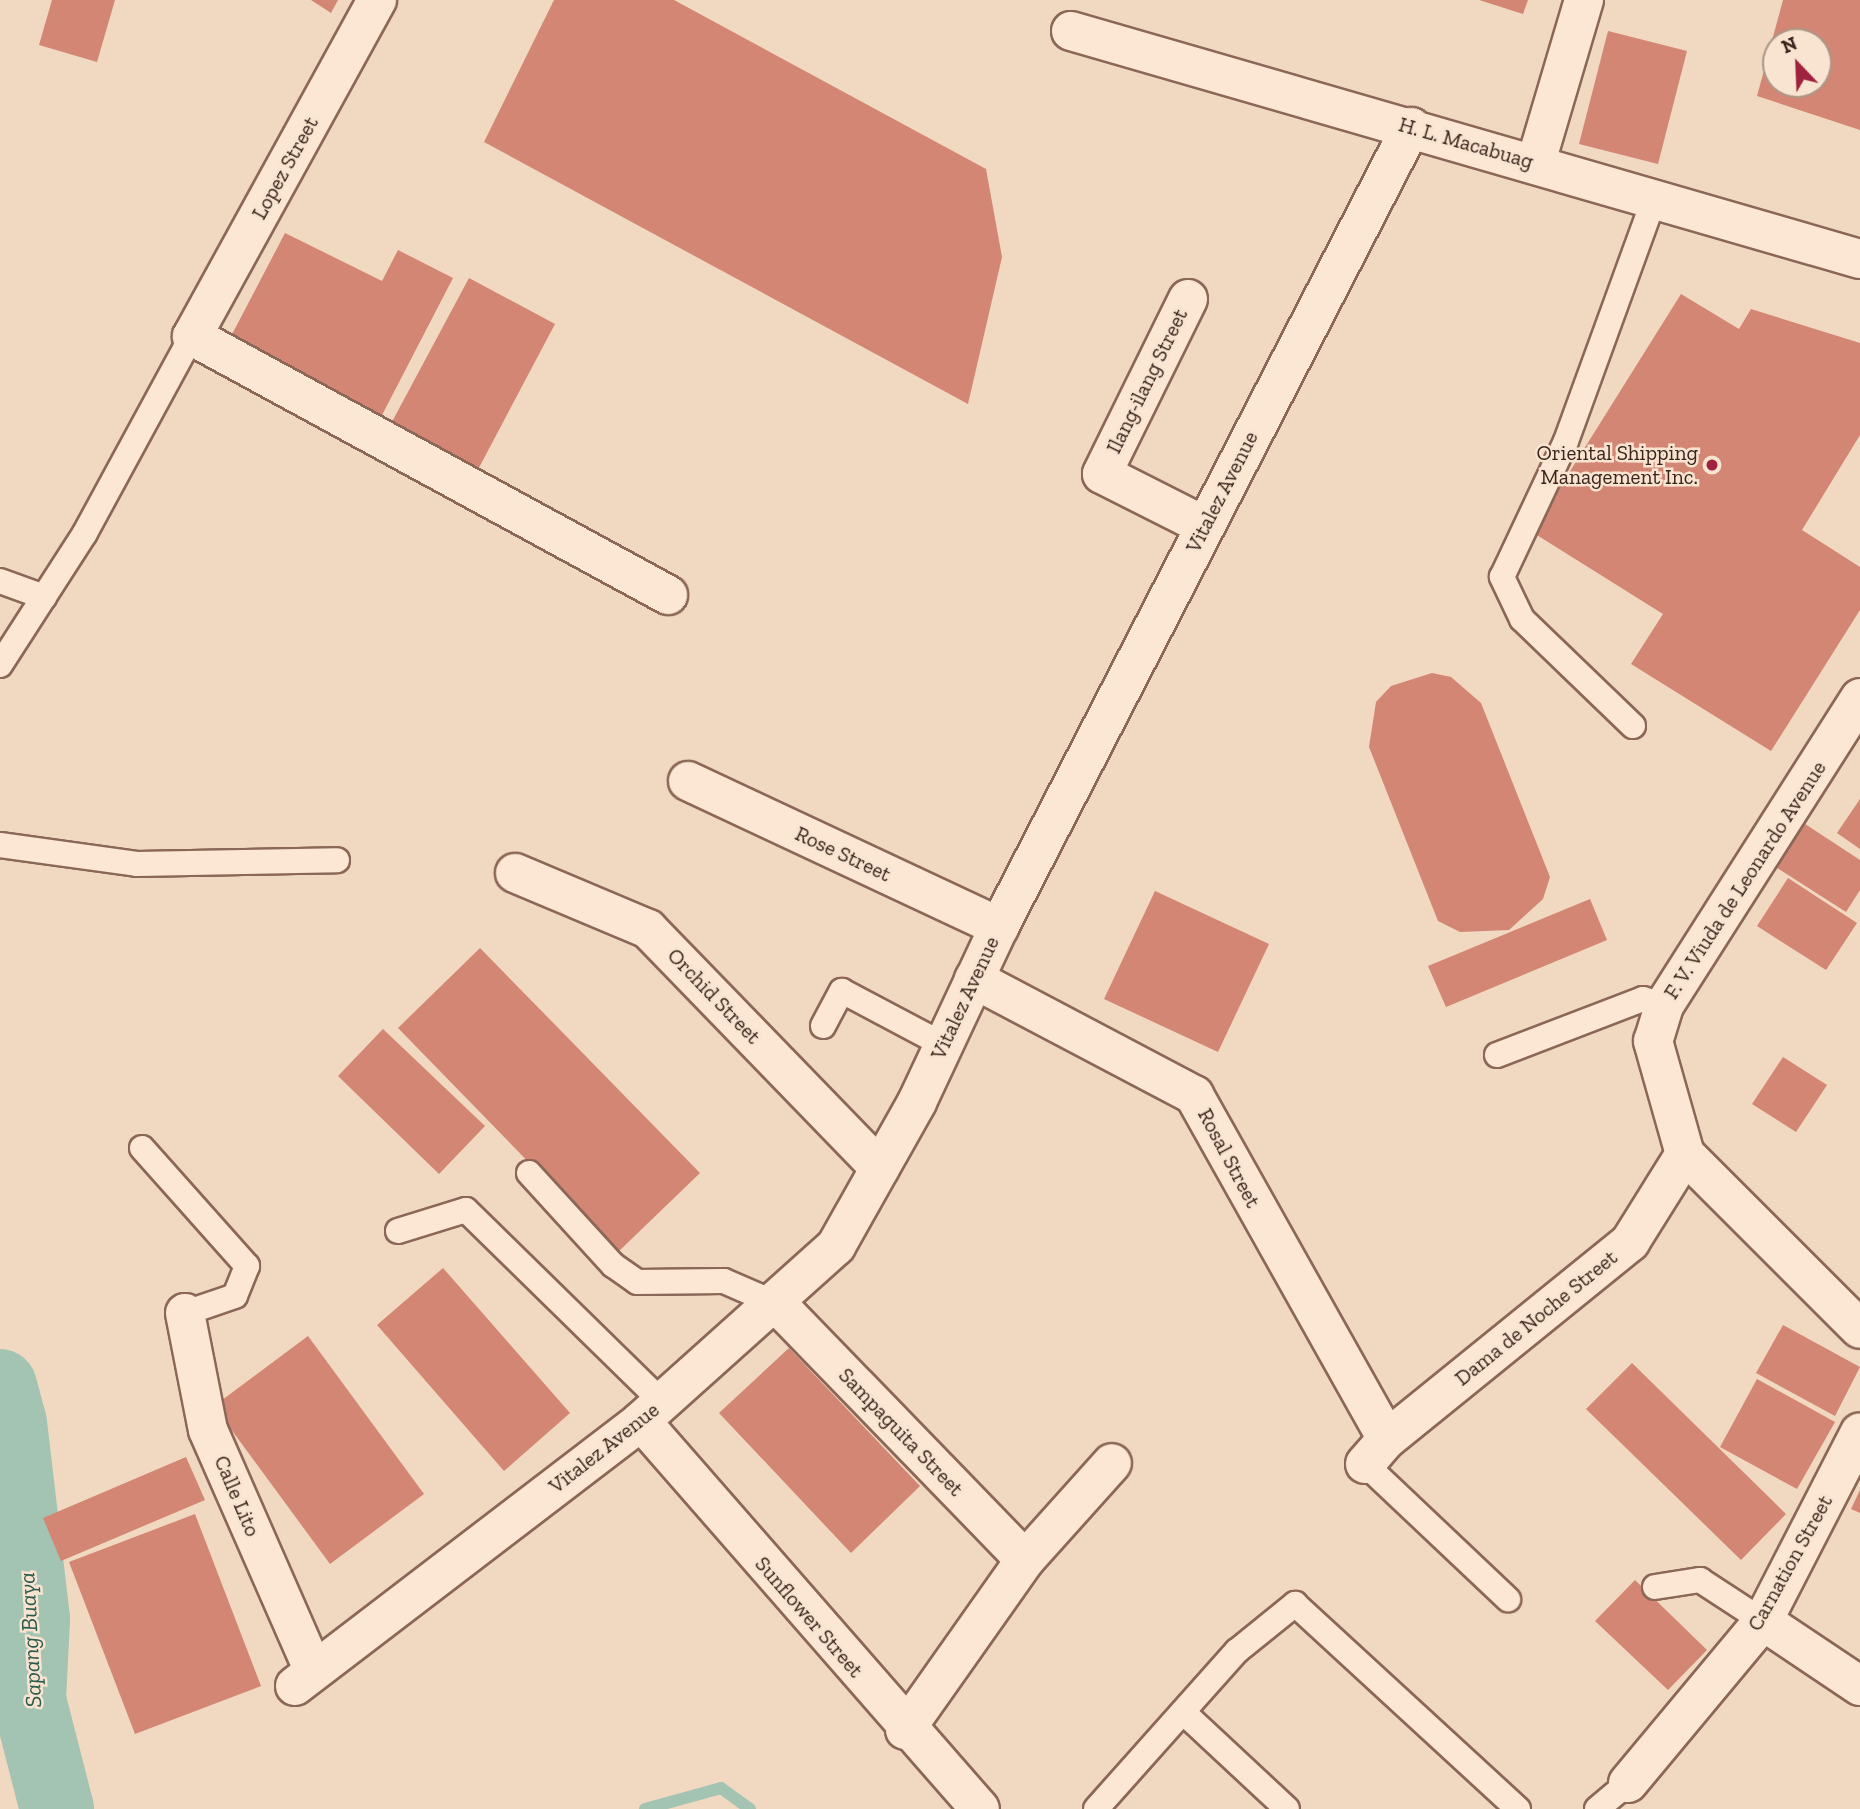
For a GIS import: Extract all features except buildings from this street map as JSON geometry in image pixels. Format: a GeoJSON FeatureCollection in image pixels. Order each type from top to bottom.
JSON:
{"type":"FeatureCollection","features":[{"type":"Feature","properties":{"kind":"street","name":"Lopez Street"},"geometry":{"type":"LineString","coordinates":[[192,336],[377,0]]}},
{"type":"Feature","properties":{"kind":"street"},"geometry":{"type":"LineString","coordinates":[[1536,162],[1584,0]]}},
{"type":"Feature","properties":{"kind":"street","name":"H. L. Macabuag"},"geometry":{"type":"LineString","coordinates":[[1071,31],[1536,162],[1654,200],[1860,259]]}},
{"type":"Feature","properties":{"kind":"street","name":"Vitalez Avenue"},"geometry":{"type":"LineString","coordinates":[[304,1678],[652,1411],[777,1304],[836,1246],[944,1045],[999,927],[1411,127]]}},
{"type":"Feature","properties":{"kind":"street","name":"Ilang-ilang Street"},"geometry":{"type":"LineString","coordinates":[[1188,299],[1102,474],[1205,526]]}},
{"type":"Feature","properties":{"kind":"street"},"geometry":{"type":"LineString","coordinates":[[192,336],[668,596]]}},
{"type":"Feature","properties":{"kind":"street","name":"F. V. Viuda de Leonardo Avenue"},"geometry":{"type":"LineString","coordinates":[[1860,698],[1664,1006],[1653,1041],[1685,1154],[1860,1329]]}},
{"type":"Feature","properties":{"kind":"street","name":"Rose Street"},"geometry":{"type":"LineString","coordinates":[[688,780],[999,927]]}},
{"type":"Feature","properties":{"kind":"street","name":"Orchid Street"},"geometry":{"type":"LineString","coordinates":[[515,873],[648,929],[880,1168]]}},
{"type":"Feature","properties":{"kind":"street","name":"Rosal Street"},"geometry":{"type":"LineString","coordinates":[[974,979],[1194,1095],[1376,1452]]}},
{"type":"Feature","properties":{"kind":"street","name":"Dama de Noche Street"},"geometry":{"type":"LineString","coordinates":[[1376,1452],[1629,1242],[1685,1154]]}},
{"type":"Feature","properties":{"kind":"street","name":"Sampaguita Street"},"geometry":{"type":"LineString","coordinates":[[777,1304],[1025,1560]]}},
{"type":"Feature","properties":{"kind":"street","name":"Calle Lito"},"geometry":{"type":"LineString","coordinates":[[185,1313],[208,1430],[304,1678]]}},
{"type":"Feature","properties":{"kind":"street","name":"Sunflower Street"},"geometry":{"type":"LineString","coordinates":[[652,1411],[905,1730],[980,1809]]}},
{"type":"Feature","properties":{"kind":"street","name":"Carnation Street"},"geometry":{"type":"LineString","coordinates":[[1628,1783],[1763,1621],[1860,1432]]}},
{"type":"Feature","properties":{"kind":"street"},"geometry":{"type":"LineString","coordinates":[[905,1730],[1025,1560],[1112,1463]]}},
{"type":"Feature","properties":{"kind":"street"},"geometry":{"type":"LineString","coordinates":[[1763,1621],[1860,1686]]}},
{"type":"Feature","properties":{"kind":"lane"},"geometry":{"type":"LineString","coordinates":[[1633,726],[1522,619],[1502,577],[1566,441],[1654,200]]}},
{"type":"Feature","properties":{"kind":"lane"},"geometry":{"type":"LineString","coordinates":[[0,665],[44,597],[192,336]]}},
{"type":"Feature","properties":{"kind":"lane"},"geometry":{"type":"LineString","coordinates":[[0,581],[44,597]]}},
{"type":"Feature","properties":{"kind":"lane"},"geometry":{"type":"LineString","coordinates":[[0,845],[137,864],[337,860]]}},
{"type":"Feature","properties":{"kind":"lane"},"geometry":{"type":"LineString","coordinates":[[823,1026],[842,991],[944,1045]]}},
{"type":"Feature","properties":{"kind":"lane"},"geometry":{"type":"LineString","coordinates":[[1497,1055],[1643,999],[1664,1006]]}},
{"type":"Feature","properties":{"kind":"lane"},"geometry":{"type":"LineString","coordinates":[[142,1148],[247,1266],[235,1296],[185,1313]]}},
{"type":"Feature","properties":{"kind":"lane"},"geometry":{"type":"LineString","coordinates":[[529,1173],[613,1265],[637,1282],[724,1281],[777,1304]]}},
{"type":"Feature","properties":{"kind":"lane"},"geometry":{"type":"LineString","coordinates":[[398,1231],[466,1210],[652,1411]]}},
{"type":"Feature","properties":{"kind":"lane"},"geometry":{"type":"LineString","coordinates":[[1376,1452],[1508,1599]]}},
{"type":"Feature","properties":{"kind":"lane"},"geometry":{"type":"LineString","coordinates":[[1655,1587],[1700,1580],[1763,1621]]}},
{"type":"Feature","properties":{"kind":"lane"},"geometry":{"type":"LineString","coordinates":[[1096,1809],[1237,1651],[1294,1604],[1518,1809]]}},
{"type":"Feature","properties":{"kind":"lane"},"geometry":{"type":"LineString","coordinates":[[1183,1712],[1287,1809]]}},
{"type":"Feature","properties":{"kind":"lane"},"geometry":{"type":"LineString","coordinates":[[1597,1809],[1628,1783]]}},
{"type":"Feature","properties":{"kind":"waterway","name":"Sapang Buaya"},"geometry":{"type":"LineString","coordinates":[[0,1386],[10,1423],[33,1620],[29,1700],[57,1809]]}},
{"type":"Feature","properties":{"kind":"waterway"},"geometry":{"type":"LineString","coordinates":[[645,1809],[721,1788],[750,1809]]}},
{"type":"Feature","properties":{"kind":"place","name":"Oriental Shipping Management Inc."},"geometry":{"type":"Point","coordinates":[1712,465]}}]}
